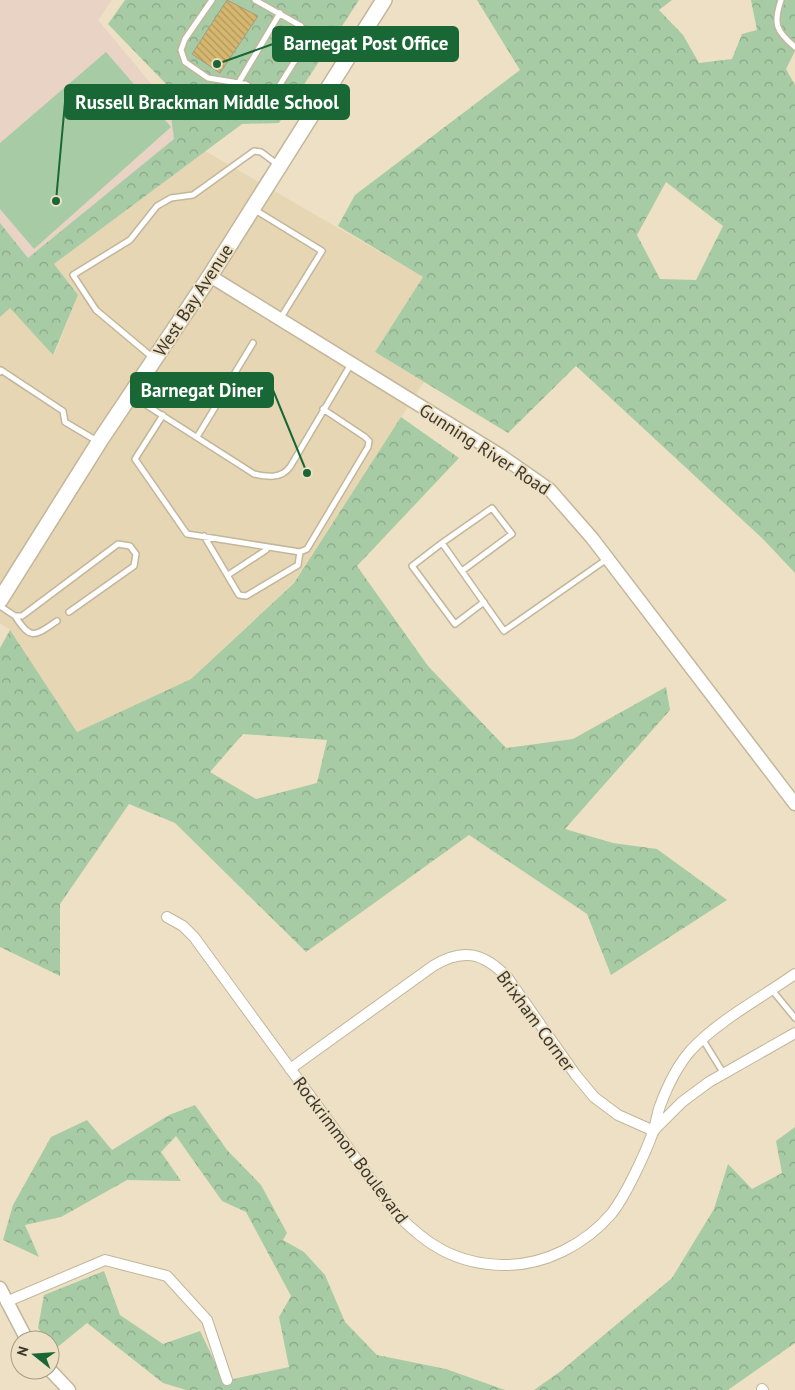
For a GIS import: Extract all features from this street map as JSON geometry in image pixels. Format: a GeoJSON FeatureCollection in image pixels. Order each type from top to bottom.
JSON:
{"type":"FeatureCollection","features":[{"type":"Feature","properties":{"kind":"main road","name":"West Bay Avenue"},"geometry":{"type":"LineString","coordinates":[[0,600],[99,443],[210,276],[384,0]]}},
{"type":"Feature","properties":{"kind":"street","name":"Gunning River Road"},"geometry":{"type":"LineString","coordinates":[[210,276],[531,475],[562,502],[608,559],[795,804]]}},
{"type":"Feature","properties":{"kind":"street","name":"Rockrimmon Boulevard"},"geometry":{"type":"LineString","coordinates":[[167,917],[183,926],[194,937],[395,1212],[416,1235],[439,1249],[492,1265],[518,1266],[551,1256],[586,1238],[613,1212],[654,1131],[660,1106],[675,1073],[692,1050],[703,1040],[795,974]]}},
{"type":"Feature","properties":{"kind":"street","name":"Brixham Corner"},"geometry":{"type":"LineString","coordinates":[[290,1069],[433,966],[449,956],[463,953],[494,964],[507,976],[575,1074],[594,1097],[618,1115],[654,1131]]}},
{"type":"Feature","properties":{"kind":"street","name":"Rockrimmon Boulevard"},"geometry":{"type":"LineString","coordinates":[[654,1131],[682,1102],[709,1082],[795,1033]]}},
{"type":"Feature","properties":{"kind":"street"},"geometry":{"type":"LineString","coordinates":[[6,1302],[105,1260],[167,1276],[207,1320],[227,1380]]}},
{"type":"Feature","properties":{"kind":"street"},"geometry":{"type":"LineString","coordinates":[[0,1288],[21,1330]]}},
{"type":"Feature","properties":{"kind":"street"},"geometry":{"type":"LineString","coordinates":[[60,1380],[69,1390]]}},
{"type":"Feature","properties":{"kind":"lane"},"geometry":{"type":"LineString","coordinates":[[212,0],[185,39],[182,50],[185,62],[208,78],[239,82],[308,120]]}},
{"type":"Feature","properties":{"kind":"lane"},"geometry":{"type":"LineString","coordinates":[[255,0],[300,26],[305,38],[301,51],[271,99]]}},
{"type":"Feature","properties":{"kind":"lane"},"geometry":{"type":"LineString","coordinates":[[780,0],[775,19],[782,35],[795,47]]}},
{"type":"Feature","properties":{"kind":"lane"},"geometry":{"type":"LineString","coordinates":[[239,82],[280,13]]}},
{"type":"Feature","properties":{"kind":"lane"},"geometry":{"type":"LineString","coordinates":[[155,359],[96,310],[73,274],[130,240],[156,206],[171,198],[193,195],[254,151],[261,152],[280,165]]}},
{"type":"Feature","properties":{"kind":"lane"},"geometry":{"type":"LineString","coordinates":[[252,208],[322,251],[279,320]]}},
{"type":"Feature","properties":{"kind":"lane"},"geometry":{"type":"LineString","coordinates":[[233,376],[253,344]]}},
{"type":"Feature","properties":{"kind":"lane"},"geometry":{"type":"LineString","coordinates":[[131,395],[254,474],[275,476],[286,472],[290,467],[351,364]]}},
{"type":"Feature","properties":{"kind":"lane"},"geometry":{"type":"LineString","coordinates":[[0,372],[1,370],[64,411],[65,422],[99,443]]}},
{"type":"Feature","properties":{"kind":"lane"},"geometry":{"type":"LineString","coordinates":[[197,437],[228,386]]}},
{"type":"Feature","properties":{"kind":"lane"},"geometry":{"type":"LineString","coordinates":[[163,415],[135,459],[187,534],[300,552],[307,549],[368,447],[368,440],[365,436],[323,409]]}},
{"type":"Feature","properties":{"kind":"lane"},"geometry":{"type":"LineString","coordinates":[[462,571],[512,534],[492,508],[412,566],[455,624],[484,602]]}},
{"type":"Feature","properties":{"kind":"lane"},"geometry":{"type":"LineString","coordinates":[[204,536],[239,595],[246,596],[298,564],[300,552]]}},
{"type":"Feature","properties":{"kind":"lane"},"geometry":{"type":"LineString","coordinates":[[442,543],[504,631],[608,559]]}},
{"type":"Feature","properties":{"kind":"lane"},"geometry":{"type":"LineString","coordinates":[[15,616],[27,613],[118,544],[130,546],[136,554],[134,566],[69,612]]}},
{"type":"Feature","properties":{"kind":"lane"},"geometry":{"type":"LineString","coordinates":[[228,576],[266,550],[267,547]]}},
{"type":"Feature","properties":{"kind":"lane"},"geometry":{"type":"LineString","coordinates":[[0,606],[15,616],[25,632],[30,634],[37,634],[57,621]]}},
{"type":"Feature","properties":{"kind":"lane"},"geometry":{"type":"LineString","coordinates":[[772,990],[795,1018]]}},
{"type":"Feature","properties":{"kind":"lane"},"geometry":{"type":"LineString","coordinates":[[703,1040],[724,1074]]}},
{"type":"Feature","properties":{"kind":"shaded area"},"geometry":{"type":"Polygon","coordinates":[[[0,0],[112,0],[98,20],[191,132],[0,289],[0,0]]]}},
{"type":"Feature","properties":{"kind":"shaded area"},"geometry":{"type":"Polygon","coordinates":[[[205,151],[423,277],[375,352],[424,382],[294,582],[191,679],[77,732],[10,630],[0,623],[0,317],[10,307],[54,355],[78,295],[54,264],[205,151]]]}},
{"type":"Feature","properties":{"kind":"green space"},"geometry":{"type":"Polygon","coordinates":[[[125,0],[359,0],[279,123],[242,124],[54,264],[78,295],[53,355],[10,308],[0,317],[0,223],[28,258],[174,139],[167,85],[108,24],[125,0]]]}},
{"type":"Feature","properties":{"kind":"green space"},"geometry":{"type":"Polygon","coordinates":[[[477,0],[672,0],[659,10],[683,35],[699,63],[732,59],[742,34],[757,30],[751,0],[795,0],[795,51],[786,69],[795,85],[795,573],[763,539],[576,366],[508,433],[375,352],[423,277],[338,226],[355,195],[520,70],[477,0]],[[666,182],[637,235],[660,279],[696,280],[723,226],[666,182]]]}},
{"type":"Feature","properties":{"kind":"green space"},"geometry":{"type":"Polygon","coordinates":[[[106,52],[171,127],[34,249],[0,209],[0,143],[106,52]]]}},
{"type":"Feature","properties":{"kind":"green space"},"geometry":{"type":"Polygon","coordinates":[[[401,417],[459,458],[357,566],[428,666],[506,748],[573,739],[666,687],[670,710],[565,829],[613,843],[657,849],[727,900],[611,975],[587,914],[469,835],[306,952],[175,823],[129,804],[60,904],[60,976],[0,947],[0,648],[10,630],[77,732],[191,679],[294,583],[401,417]],[[243,734],[210,772],[256,799],[317,783],[327,740],[243,734]]]}},
{"type":"Feature","properties":{"kind":"green space"},"geometry":{"type":"Polygon","coordinates":[[[195,1105],[227,1150],[261,1185],[287,1233],[283,1240],[304,1252],[325,1275],[345,1322],[377,1355],[446,1369],[505,1390],[186,1390],[163,1383],[87,1323],[60,1345],[60,1330],[40,1330],[38,1328],[44,1295],[104,1271],[120,1315],[163,1344],[200,1331],[224,1381],[289,1367],[279,1317],[291,1296],[246,1212],[222,1201],[176,1136],[161,1152],[181,1181],[127,1180],[61,1217],[25,1225],[39,1257],[3,1240],[13,1205],[51,1137],[87,1120],[112,1150],[169,1115],[195,1105]]]}},
{"type":"Feature","properties":{"kind":"green space"},"geometry":{"type":"Polygon","coordinates":[[[795,1127],[795,1343],[728,1390],[534,1390],[561,1371],[672,1278],[714,1209],[728,1164],[752,1189],[782,1173],[776,1141],[795,1127]]]}},
{"type":"Feature","properties":{"kind":"building"},"geometry":{"type":"Polygon","coordinates":[[[227,0],[258,16],[220,73],[192,54],[227,0]]]}},
{"type":"Feature","properties":{"kind":"place","name":"Barnegat Post Office"},"geometry":{"type":"Point","coordinates":[217,64]}},
{"type":"Feature","properties":{"kind":"place","name":"Russell Brackman Middle School"},"geometry":{"type":"Point","coordinates":[56,201]}},
{"type":"Feature","properties":{"kind":"place","name":"Barnegat Diner"},"geometry":{"type":"Point","coordinates":[307,473]}}]}
